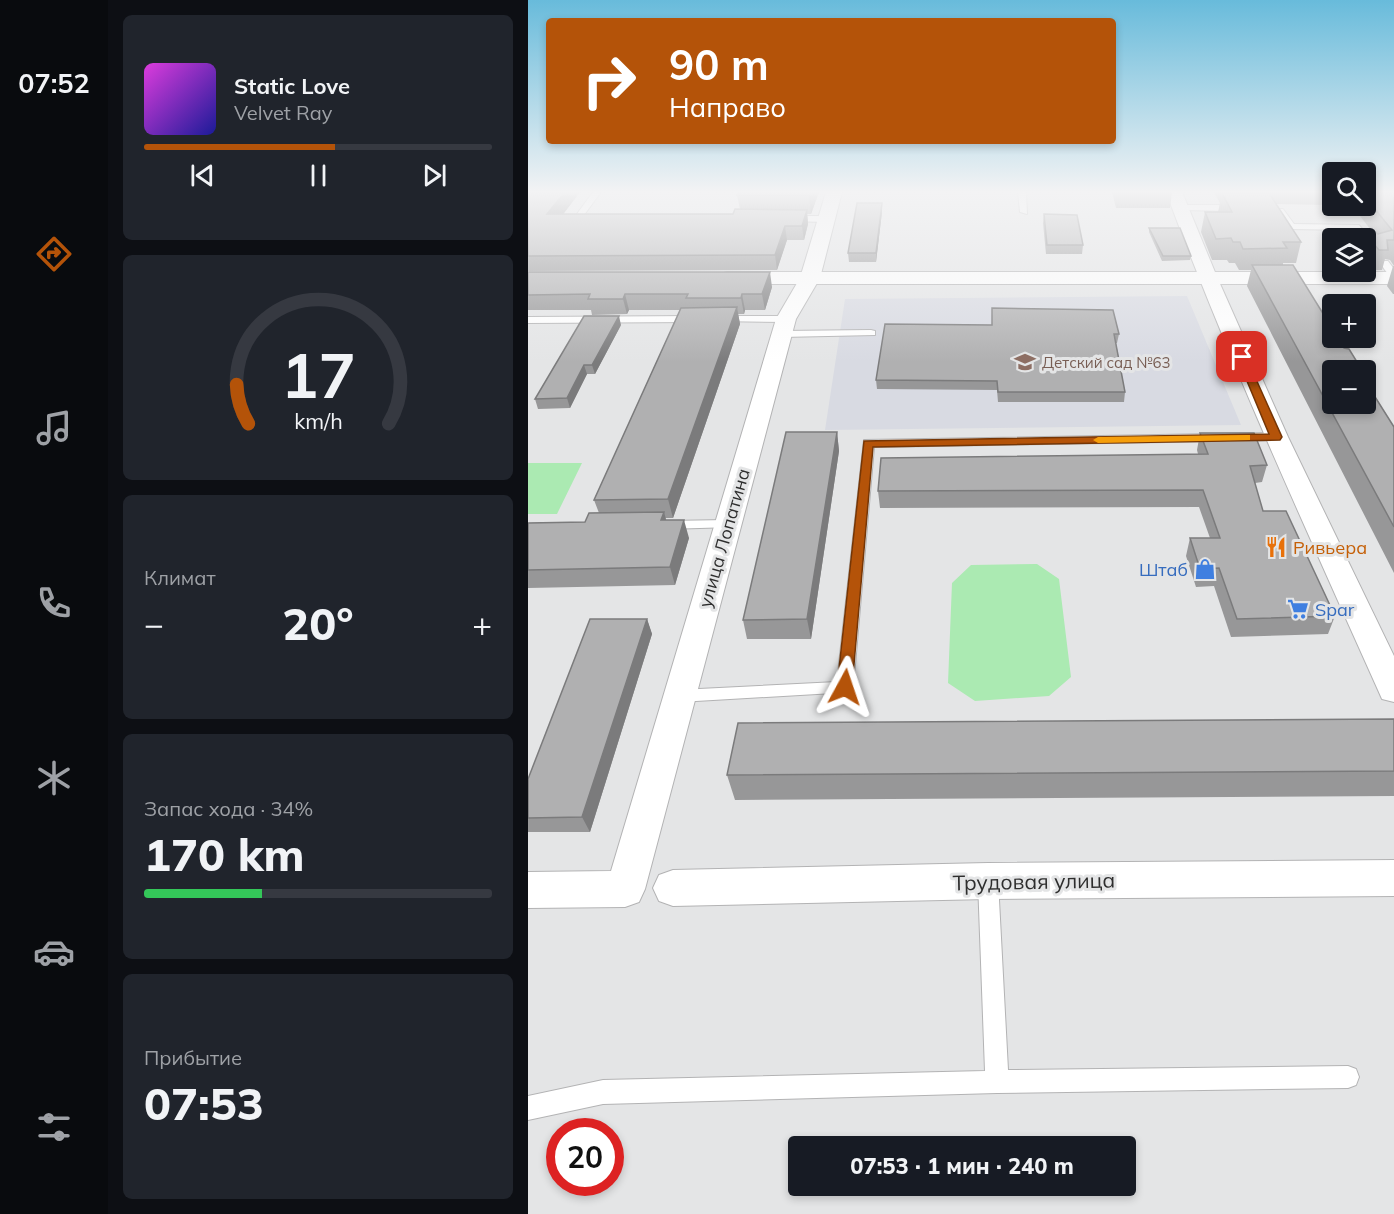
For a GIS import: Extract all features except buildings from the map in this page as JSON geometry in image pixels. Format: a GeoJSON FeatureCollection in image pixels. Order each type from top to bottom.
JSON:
{"type":"FeatureCollection","features":[{"type":"Feature","properties":{"kind":"street","name":"улица Лопатина"},"geometry":{"type":"LineString","coordinates":[[528,890],[625,889],[784,327],[810,278],[818,249]]}},
{"type":"Feature","properties":{"kind":"street"},"geometry":{"type":"LineString","coordinates":[[1196,249],[1276,437],[1394,690]]}},
{"type":"Feature","properties":{"kind":"street"},"geometry":{"type":"LineString","coordinates":[[702,278],[1207,277],[1293,282],[1391,272]]}},
{"type":"Feature","properties":{"kind":"street","name":"Трудовая улица"},"geometry":{"type":"LineString","coordinates":[[673,888],[988,881],[1394,878]]}},
{"type":"Feature","properties":{"kind":"lane"},"geometry":{"type":"LineString","coordinates":[[528,320],[784,327],[871,333]]}},
{"type":"Feature","properties":{"kind":"lane"},"geometry":{"type":"LineString","coordinates":[[680,696],[845,687],[868,443],[1276,437]]}},
{"type":"Feature","properties":{"kind":"lane"},"geometry":{"type":"LineString","coordinates":[[657,525],[728,524]]}},
{"type":"Feature","properties":{"kind":"lane"},"geometry":{"type":"LineString","coordinates":[[988,881],[997,1082]]}},
{"type":"Feature","properties":{"kind":"lane"},"geometry":{"type":"LineString","coordinates":[[528,1108],[603,1092],[997,1082],[1348,1077]]}},
{"type":"Feature","properties":{"kind":"shaded area","name":"Детский сад №63"},"geometry":{"type":"Polygon","coordinates":[[[1187,296],[1241,425],[825,430],[845,299],[1187,296]]]}},
{"type":"Feature","properties":{"kind":"green space"},"geometry":{"type":"Polygon","coordinates":[[[528,463],[582,463],[557,514],[528,514],[528,463]]]}},
{"type":"Feature","properties":{"kind":"green space"},"geometry":{"type":"Polygon","coordinates":[[[1037,564],[1059,579],[1071,677],[1049,696],[975,701],[948,683],[952,583],[971,565],[1037,564]]]}},
{"type":"Feature","properties":{"kind":"slow traffic"},"geometry":{"type":"LineString","coordinates":[[1098,440],[1246,438]]}},
{"type":"Feature","properties":{"kind":"place","name":"Детский сад №63"},"geometry":{"type":"Point","coordinates":[1025,362]}},
{"type":"Feature","properties":{"kind":"place","name":"Ривьера"},"geometry":{"type":"Point","coordinates":[1276,547]}},
{"type":"Feature","properties":{"kind":"place","name":"Штаб"},"geometry":{"type":"Point","coordinates":[1205,569]}},
{"type":"Feature","properties":{"kind":"place","name":"Spar"},"geometry":{"type":"Point","coordinates":[1298,609]}},
{"type":"Feature","properties":{"kind":"route"},"geometry":{"type":"LineString","coordinates":[[845,687],[868,443],[1276,437],[1242,357]]}}]}
